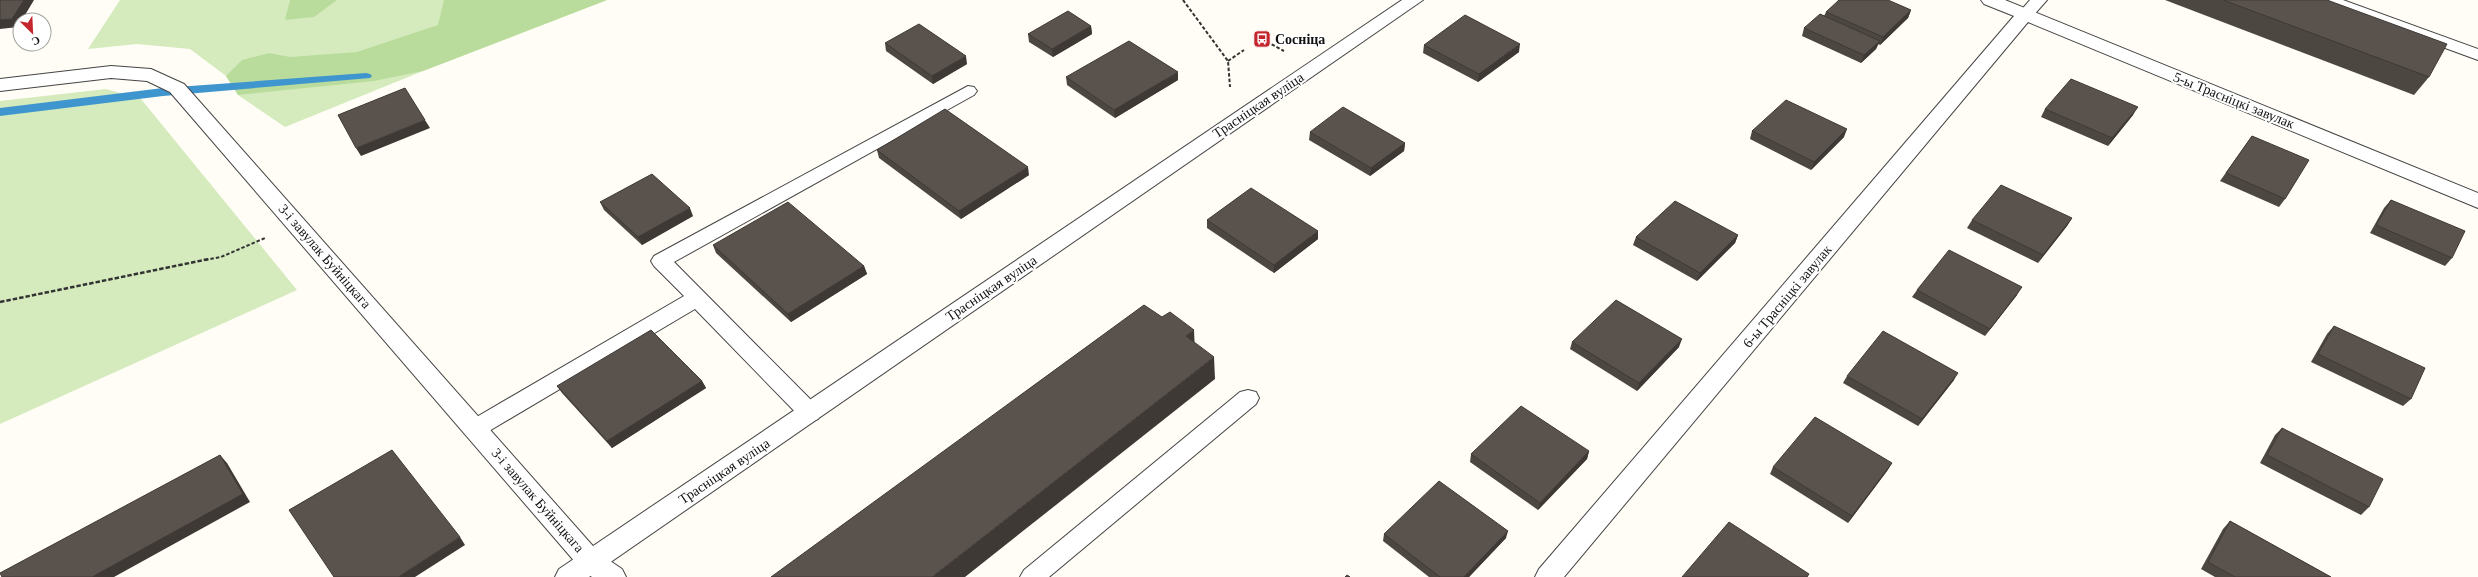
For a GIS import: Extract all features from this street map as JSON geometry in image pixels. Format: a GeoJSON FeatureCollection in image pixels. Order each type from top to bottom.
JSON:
{"type":"FeatureCollection","features":[{"type":"Feature","properties":{"kind":"street","name":"Трасніцкая вуліца"},"geometry":{"type":"LineString","coordinates":[[568,577],[1414,0]]}},
{"type":"Feature","properties":{"kind":"street","name":"5-ы Трасніцкі завулак"},"geometry":{"type":"LineString","coordinates":[[1990,0],[2032,7],[2478,201]]}},
{"type":"Feature","properties":{"kind":"street","name":"6-ы Трасніцкі завулак"},"geometry":{"type":"LineString","coordinates":[[1548,577],[2032,7]]}},
{"type":"Feature","properties":{"kind":"street","name":"3-і завулак Буйніцкага"},"geometry":{"type":"LineString","coordinates":[[0,85],[111,72],[151,75],[177,88],[476,428],[591,562],[613,577]]}},
{"type":"Feature","properties":{"kind":"lane"},"geometry":{"type":"LineString","coordinates":[[2328,0],[2478,55]]}},
{"type":"Feature","properties":{"kind":"lane"},"geometry":{"type":"LineString","coordinates":[[810,413],[661,261],[968,91]]}},
{"type":"Feature","properties":{"kind":"lane"},"geometry":{"type":"LineString","coordinates":[[476,428],[697,298]]}},
{"type":"Feature","properties":{"kind":"lane"},"geometry":{"type":"LineString","coordinates":[[1032,577],[1248,398]]}},
{"type":"Feature","properties":{"kind":"path"},"geometry":{"type":"LineString","coordinates":[[1183,0],[1228,61],[1230,86],[1219,132]]}},
{"type":"Feature","properties":{"kind":"path"},"geometry":{"type":"LineString","coordinates":[[1228,61],[1244,50]]}},
{"type":"Feature","properties":{"kind":"path"},"geometry":{"type":"LineString","coordinates":[[0,302],[221,257],[297,224]]}},
{"type":"Feature","properties":{"kind":"green space"},"geometry":{"type":"Polygon","coordinates":[[[120,0],[607,0],[423,71],[285,127],[238,95],[226,76],[190,49],[137,44],[88,49],[120,0]]]}},
{"type":"Feature","properties":{"kind":"green space"},"geometry":{"type":"Polygon","coordinates":[[[290,0],[337,0],[314,17],[285,20],[290,0]]]}},
{"type":"Feature","properties":{"kind":"green space"},"geometry":{"type":"Polygon","coordinates":[[[444,0],[607,0],[423,71],[374,81],[238,95],[226,76],[242,60],[269,53],[290,57],[357,52],[438,25],[444,0]]]}},
{"type":"Feature","properties":{"kind":"green space"},"geometry":{"type":"Polygon","coordinates":[[[106,89],[141,99],[297,290],[0,424],[0,101],[106,89]]]}},
{"type":"Feature","properties":{"kind":"building"},"geometry":{"type":"Polygon","coordinates":[[[0,0],[24,0],[16,12],[12,12],[12,19],[0,20],[0,0]]]}},
{"type":"Feature","properties":{"kind":"building"},"geometry":{"type":"Polygon","coordinates":[[[1839,0],[1888,0],[1911,10],[1883,37],[1826,12],[1839,0]]]}},
{"type":"Feature","properties":{"kind":"building"},"geometry":{"type":"Polygon","coordinates":[[[2223,0],[2327,0],[2447,44],[2429,77],[2223,0]]]}},
{"type":"Feature","properties":{"kind":"building"},"geometry":{"type":"Polygon","coordinates":[[[1068,11],[1091,26],[1052,49],[1028,34],[1068,11]]]}},
{"type":"Feature","properties":{"kind":"building"},"geometry":{"type":"Polygon","coordinates":[[[1820,14],[1880,41],[1864,55],[1804,28],[1820,14]]]}},
{"type":"Feature","properties":{"kind":"building"},"geometry":{"type":"Polygon","coordinates":[[[1465,15],[1520,44],[1479,74],[1424,45],[1465,15]]]}},
{"type":"Feature","properties":{"kind":"building"},"geometry":{"type":"Polygon","coordinates":[[[919,24],[966,56],[932,76],[885,43],[919,24]]]}},
{"type":"Feature","properties":{"kind":"building"},"geometry":{"type":"Polygon","coordinates":[[[1129,41],[1178,72],[1114,110],[1066,77],[1129,41]]]}},
{"type":"Feature","properties":{"kind":"building"},"geometry":{"type":"Polygon","coordinates":[[[2071,79],[2138,107],[2112,138],[2045,109],[2071,79]]]}},
{"type":"Feature","properties":{"kind":"building"},"geometry":{"type":"Polygon","coordinates":[[[405,88],[425,120],[356,148],[338,115],[405,88]]]}},
{"type":"Feature","properties":{"kind":"building"},"geometry":{"type":"Polygon","coordinates":[[[1786,100],[1847,129],[1814,162],[1752,131],[1786,100]]]}},
{"type":"Feature","properties":{"kind":"building"},"geometry":{"type":"Polygon","coordinates":[[[1343,107],[1405,143],[1371,168],[1310,132],[1343,107]]]}},
{"type":"Feature","properties":{"kind":"building"},"geometry":{"type":"Polygon","coordinates":[[[945,109],[1028,167],[959,211],[877,150],[945,109]]]}},
{"type":"Feature","properties":{"kind":"building"},"geometry":{"type":"Polygon","coordinates":[[[2252,136],[2309,160],[2285,199],[2226,173],[2252,136]]]}},
{"type":"Feature","properties":{"kind":"building"},"geometry":{"type":"Polygon","coordinates":[[[652,174],[690,208],[638,237],[600,202],[652,174]]]}},
{"type":"Feature","properties":{"kind":"building"},"geometry":{"type":"Polygon","coordinates":[[[2001,185],[2072,218],[2043,255],[1972,220],[2001,185]]]}},
{"type":"Feature","properties":{"kind":"building"},"geometry":{"type":"Polygon","coordinates":[[[1251,188],[1318,231],[1274,265],[1207,220],[1251,188]]]}},
{"type":"Feature","properties":{"kind":"building"},"geometry":{"type":"Polygon","coordinates":[[[2391,200],[2465,231],[2452,258],[2376,225],[2391,200]]]}},
{"type":"Feature","properties":{"kind":"building"},"geometry":{"type":"Polygon","coordinates":[[[1675,201],[1738,235],[1700,273],[1636,237],[1675,201]]]}},
{"type":"Feature","properties":{"kind":"building"},"geometry":{"type":"Polygon","coordinates":[[[788,202],[864,266],[788,314],[713,245],[788,202]]]}},
{"type":"Feature","properties":{"kind":"building"},"geometry":{"type":"Polygon","coordinates":[[[1949,250],[2022,287],[1990,329],[1917,290],[1949,250]]]}},
{"type":"Feature","properties":{"kind":"building"},"geometry":{"type":"Polygon","coordinates":[[[1616,300],[1682,339],[1639,383],[1572,342],[1616,300]]]}},
{"type":"Feature","properties":{"kind":"building"},"geometry":{"type":"Polygon","coordinates":[[[1144,305],[1162,317],[1170,312],[1194,330],[1186,336],[1214,357],[932,577],[771,577],[1144,305]]]}},
{"type":"Feature","properties":{"kind":"building"},"geometry":{"type":"Polygon","coordinates":[[[2334,326],[2425,368],[2411,399],[2318,354],[2334,326]]]}},
{"type":"Feature","properties":{"kind":"building"},"geometry":{"type":"Polygon","coordinates":[[[651,330],[702,381],[607,441],[557,386],[651,330]]]}},
{"type":"Feature","properties":{"kind":"building"},"geometry":{"type":"Polygon","coordinates":[[[1883,331],[1958,373],[1922,419],[1847,376],[1883,331]]]}},
{"type":"Feature","properties":{"kind":"building"},"geometry":{"type":"Polygon","coordinates":[[[1521,406],[1589,451],[1540,503],[1471,454],[1521,406]]]}},
{"type":"Feature","properties":{"kind":"building"},"geometry":{"type":"Polygon","coordinates":[[[1815,417],[1892,463],[1852,516],[1773,467],[1815,417]]]}},
{"type":"Feature","properties":{"kind":"building"},"geometry":{"type":"Polygon","coordinates":[[[2282,428],[2383,479],[2369,507],[2267,455],[2282,428]]]}},
{"type":"Feature","properties":{"kind":"building"},"geometry":{"type":"Polygon","coordinates":[[[392,450],[460,537],[398,577],[334,577],[289,510],[392,450]]]}},
{"type":"Feature","properties":{"kind":"building"},"geometry":{"type":"Polygon","coordinates":[[[220,455],[243,494],[92,577],[2,577],[0,573],[220,455]]]}},
{"type":"Feature","properties":{"kind":"building"},"geometry":{"type":"Polygon","coordinates":[[[1439,481],[1508,531],[1464,577],[1440,577],[1384,534],[1439,481]]]}},
{"type":"Feature","properties":{"kind":"building"},"geometry":{"type":"Polygon","coordinates":[[[2230,521],[2331,577],[2235,577],[2208,562],[2230,521]]]}},
{"type":"Feature","properties":{"kind":"building"},"geometry":{"type":"Polygon","coordinates":[[[1729,522],[1809,574],[1807,577],[1682,577],[1729,522]]]}},
{"type":"Feature","properties":{"kind":"waterway"},"geometry":{"type":"LineString","coordinates":[[0,112],[163,92],[366,76]]}},
{"type":"Feature","properties":{"kind":"place","name":"Сосніца"},"geometry":{"type":"Point","coordinates":[1262,39]}}]}
